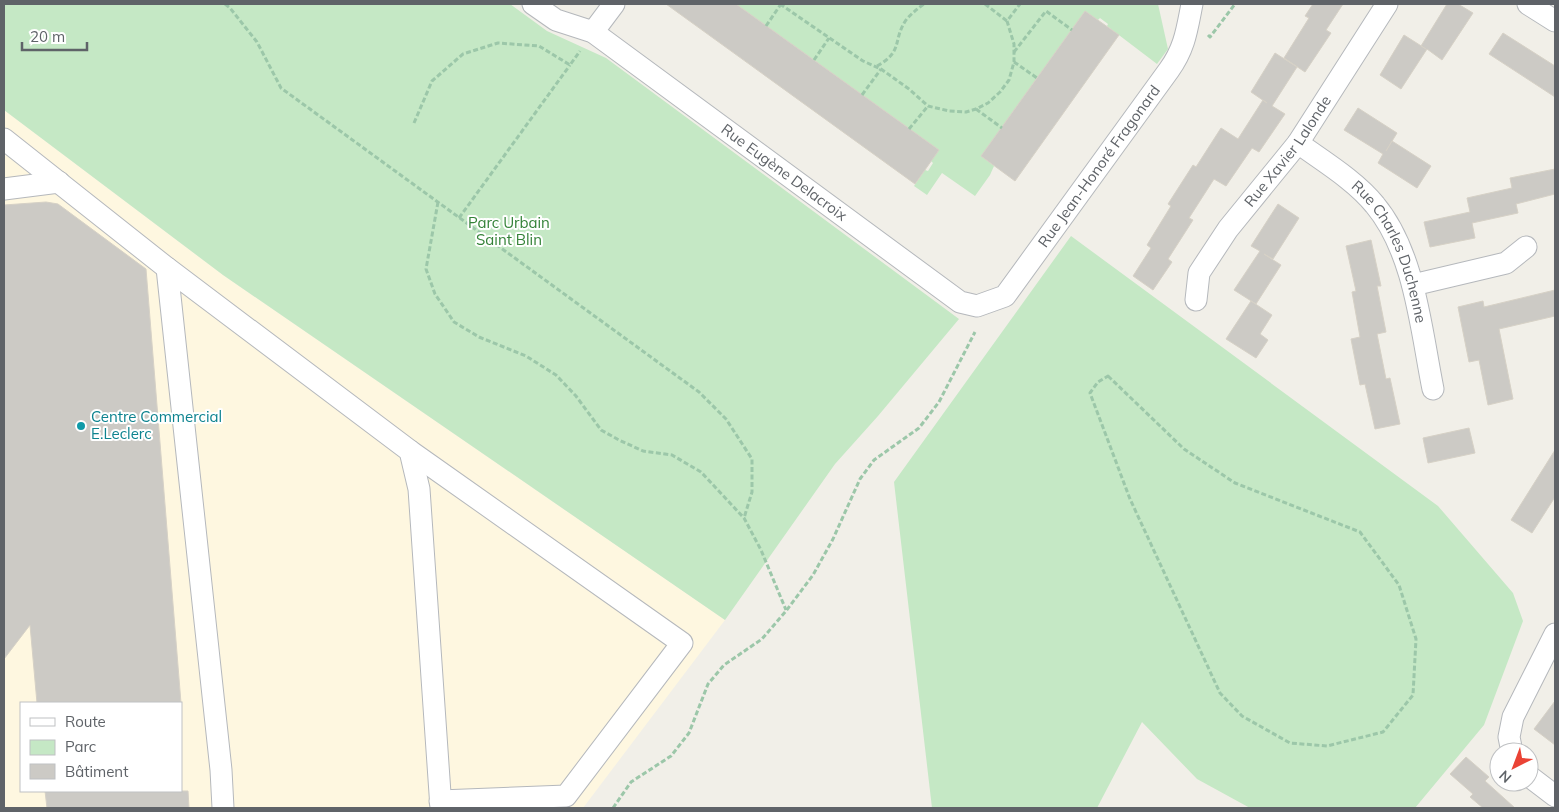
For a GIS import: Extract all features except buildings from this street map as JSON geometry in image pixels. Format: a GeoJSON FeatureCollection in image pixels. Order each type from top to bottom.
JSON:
{"type":"FeatureCollection","features":[{"type":"Feature","properties":{"kind":"street","name":"Rue Eugène Delacroix"},"geometry":{"type":"LineString","coordinates":[[533,4],[556,20],[593,32],[960,302],[977,306]]}},
{"type":"Feature","properties":{"kind":"street"},"geometry":{"type":"LineString","coordinates":[[593,32],[614,4]]}},
{"type":"Feature","properties":{"kind":"street","name":"Rue Jean-Honoré Fragonard"},"geometry":{"type":"LineString","coordinates":[[977,306],[1005,296],[1179,56],[1185,40],[1192,4]]}},
{"type":"Feature","properties":{"kind":"street","name":"Rue Xavier Lalonde"},"geometry":{"type":"LineString","coordinates":[[1196,300],[1198,273],[1228,229],[1298,143],[1388,4]]}},
{"type":"Feature","properties":{"kind":"street"},"geometry":{"type":"LineString","coordinates":[[1528,4],[1555,21]]}},
{"type":"Feature","properties":{"kind":"street"},"geometry":{"type":"LineString","coordinates":[[4,139],[167,268],[410,451],[682,644],[566,796],[440,805],[418,489],[410,451]]}},
{"type":"Feature","properties":{"kind":"street","name":"Rue Charles Duchenne"},"geometry":{"type":"LineString","coordinates":[[1298,143],[1357,187],[1375,204],[1391,227],[1413,285],[1433,389]]}},
{"type":"Feature","properties":{"kind":"street"},"geometry":{"type":"LineString","coordinates":[[4,189],[59,182]]}},
{"type":"Feature","properties":{"kind":"street"},"geometry":{"type":"LineString","coordinates":[[1413,285],[1506,263],[1526,247]]}},
{"type":"Feature","properties":{"kind":"street"},"geometry":{"type":"LineString","coordinates":[[167,268],[221,770],[223,808]]}},
{"type":"Feature","properties":{"kind":"street"},"geometry":{"type":"LineString","coordinates":[[1511,742],[1513,717],[1555,634]]}},
{"type":"Feature","properties":{"kind":"street"},"geometry":{"type":"LineString","coordinates":[[1539,784],[1555,796]]}},
{"type":"Feature","properties":{"kind":"path"},"geometry":{"type":"LineString","coordinates":[[225,4],[257,42],[281,88],[699,392],[726,419],[752,459],[752,492],[744,518]]}},
{"type":"Feature","properties":{"kind":"path"},"geometry":{"type":"LineString","coordinates":[[766,26],[780,4],[863,61],[877,66],[909,88],[928,106],[949,111],[966,112],[976,109],[1000,92],[1009,80],[1014,62],[1014,44],[1007,21],[985,4]]}},
{"type":"Feature","properties":{"kind":"path"},"geometry":{"type":"LineString","coordinates":[[877,66],[889,59],[897,47],[899,35],[905,21],[924,4]]}},
{"type":"Feature","properties":{"kind":"path"},"geometry":{"type":"LineString","coordinates":[[1007,21],[1020,4]]}},
{"type":"Feature","properties":{"kind":"path"},"geometry":{"type":"LineString","coordinates":[[1210,38],[1235,4]]}},
{"type":"Feature","properties":{"kind":"path"},"geometry":{"type":"LineString","coordinates":[[1014,53],[1046,11],[1072,30]]}},
{"type":"Feature","properties":{"kind":"path"},"geometry":{"type":"LineString","coordinates":[[459,218],[593,32]]}},
{"type":"Feature","properties":{"kind":"path"},"geometry":{"type":"LineString","coordinates":[[814,60],[830,38]]}},
{"type":"Feature","properties":{"kind":"path"},"geometry":{"type":"LineString","coordinates":[[414,123],[432,81],[463,54],[498,43],[539,46],[570,65]]}},
{"type":"Feature","properties":{"kind":"path"},"geometry":{"type":"LineString","coordinates":[[1014,62],[1037,78]]}},
{"type":"Feature","properties":{"kind":"path"},"geometry":{"type":"LineString","coordinates":[[862,95],[881,69]]}},
{"type":"Feature","properties":{"kind":"path"},"geometry":{"type":"LineString","coordinates":[[909,129],[928,106]]}},
{"type":"Feature","properties":{"kind":"path"},"geometry":{"type":"LineString","coordinates":[[976,109],[1002,128]]}},
{"type":"Feature","properties":{"kind":"path"},"geometry":{"type":"LineString","coordinates":[[438,202],[426,270],[435,294],[454,322],[479,337],[526,356],[556,375],[576,396],[601,430],[643,451],[672,455],[701,472],[744,518],[761,550],[786,611]]}},
{"type":"Feature","properties":{"kind":"path"},"geometry":{"type":"LineString","coordinates":[[613,808],[632,782],[671,756],[689,733],[708,684],[724,665],[762,640],[786,611],[813,575],[833,539],[860,479],[874,460],[919,428],[939,402],[975,332]]}},
{"type":"Feature","properties":{"kind":"path"},"geometry":{"type":"LineString","coordinates":[[1108,376],[1184,449],[1235,483],[1360,532],[1399,585],[1416,639],[1413,695],[1383,732],[1327,746],[1290,743],[1242,716],[1220,693],[1130,499],[1090,393],[1098,382],[1108,376]]}},
{"type":"Feature","properties":{"kind":"shaded area"},"geometry":{"type":"Polygon","coordinates":[[[4,110],[223,275],[725,620],[583,808],[4,808],[4,110]]]}},
{"type":"Feature","properties":{"kind":"green space","name":"Parc Urbain Saint Blin"},"geometry":{"type":"Polygon","coordinates":[[[4,4],[510,4],[547,31],[606,58],[959,319],[835,464],[725,620],[223,275],[4,110],[4,4]]]}},
{"type":"Feature","properties":{"kind":"green space"},"geometry":{"type":"Polygon","coordinates":[[[736,4],[1158,4],[1168,49],[1157,64],[1107,26],[1108,24],[1100,18],[1098,20],[1085,11],[981,156],[994,166],[975,196],[942,173],[927,195],[914,186],[925,170],[928,171],[933,163],[931,161],[939,150],[736,4]]]}},
{"type":"Feature","properties":{"kind":"green space"},"geometry":{"type":"Polygon","coordinates":[[[1071,236],[1438,506],[1513,593],[1523,621],[1484,725],[1415,808],[1250,808],[1197,779],[1142,722],[1097,808],[932,808],[894,482],[1071,236]]]}},
{"type":"Feature","properties":{"kind":"place","name":"Centre Commercial E.Leclerc"},"geometry":{"type":"Point","coordinates":[81,426]}}]}
